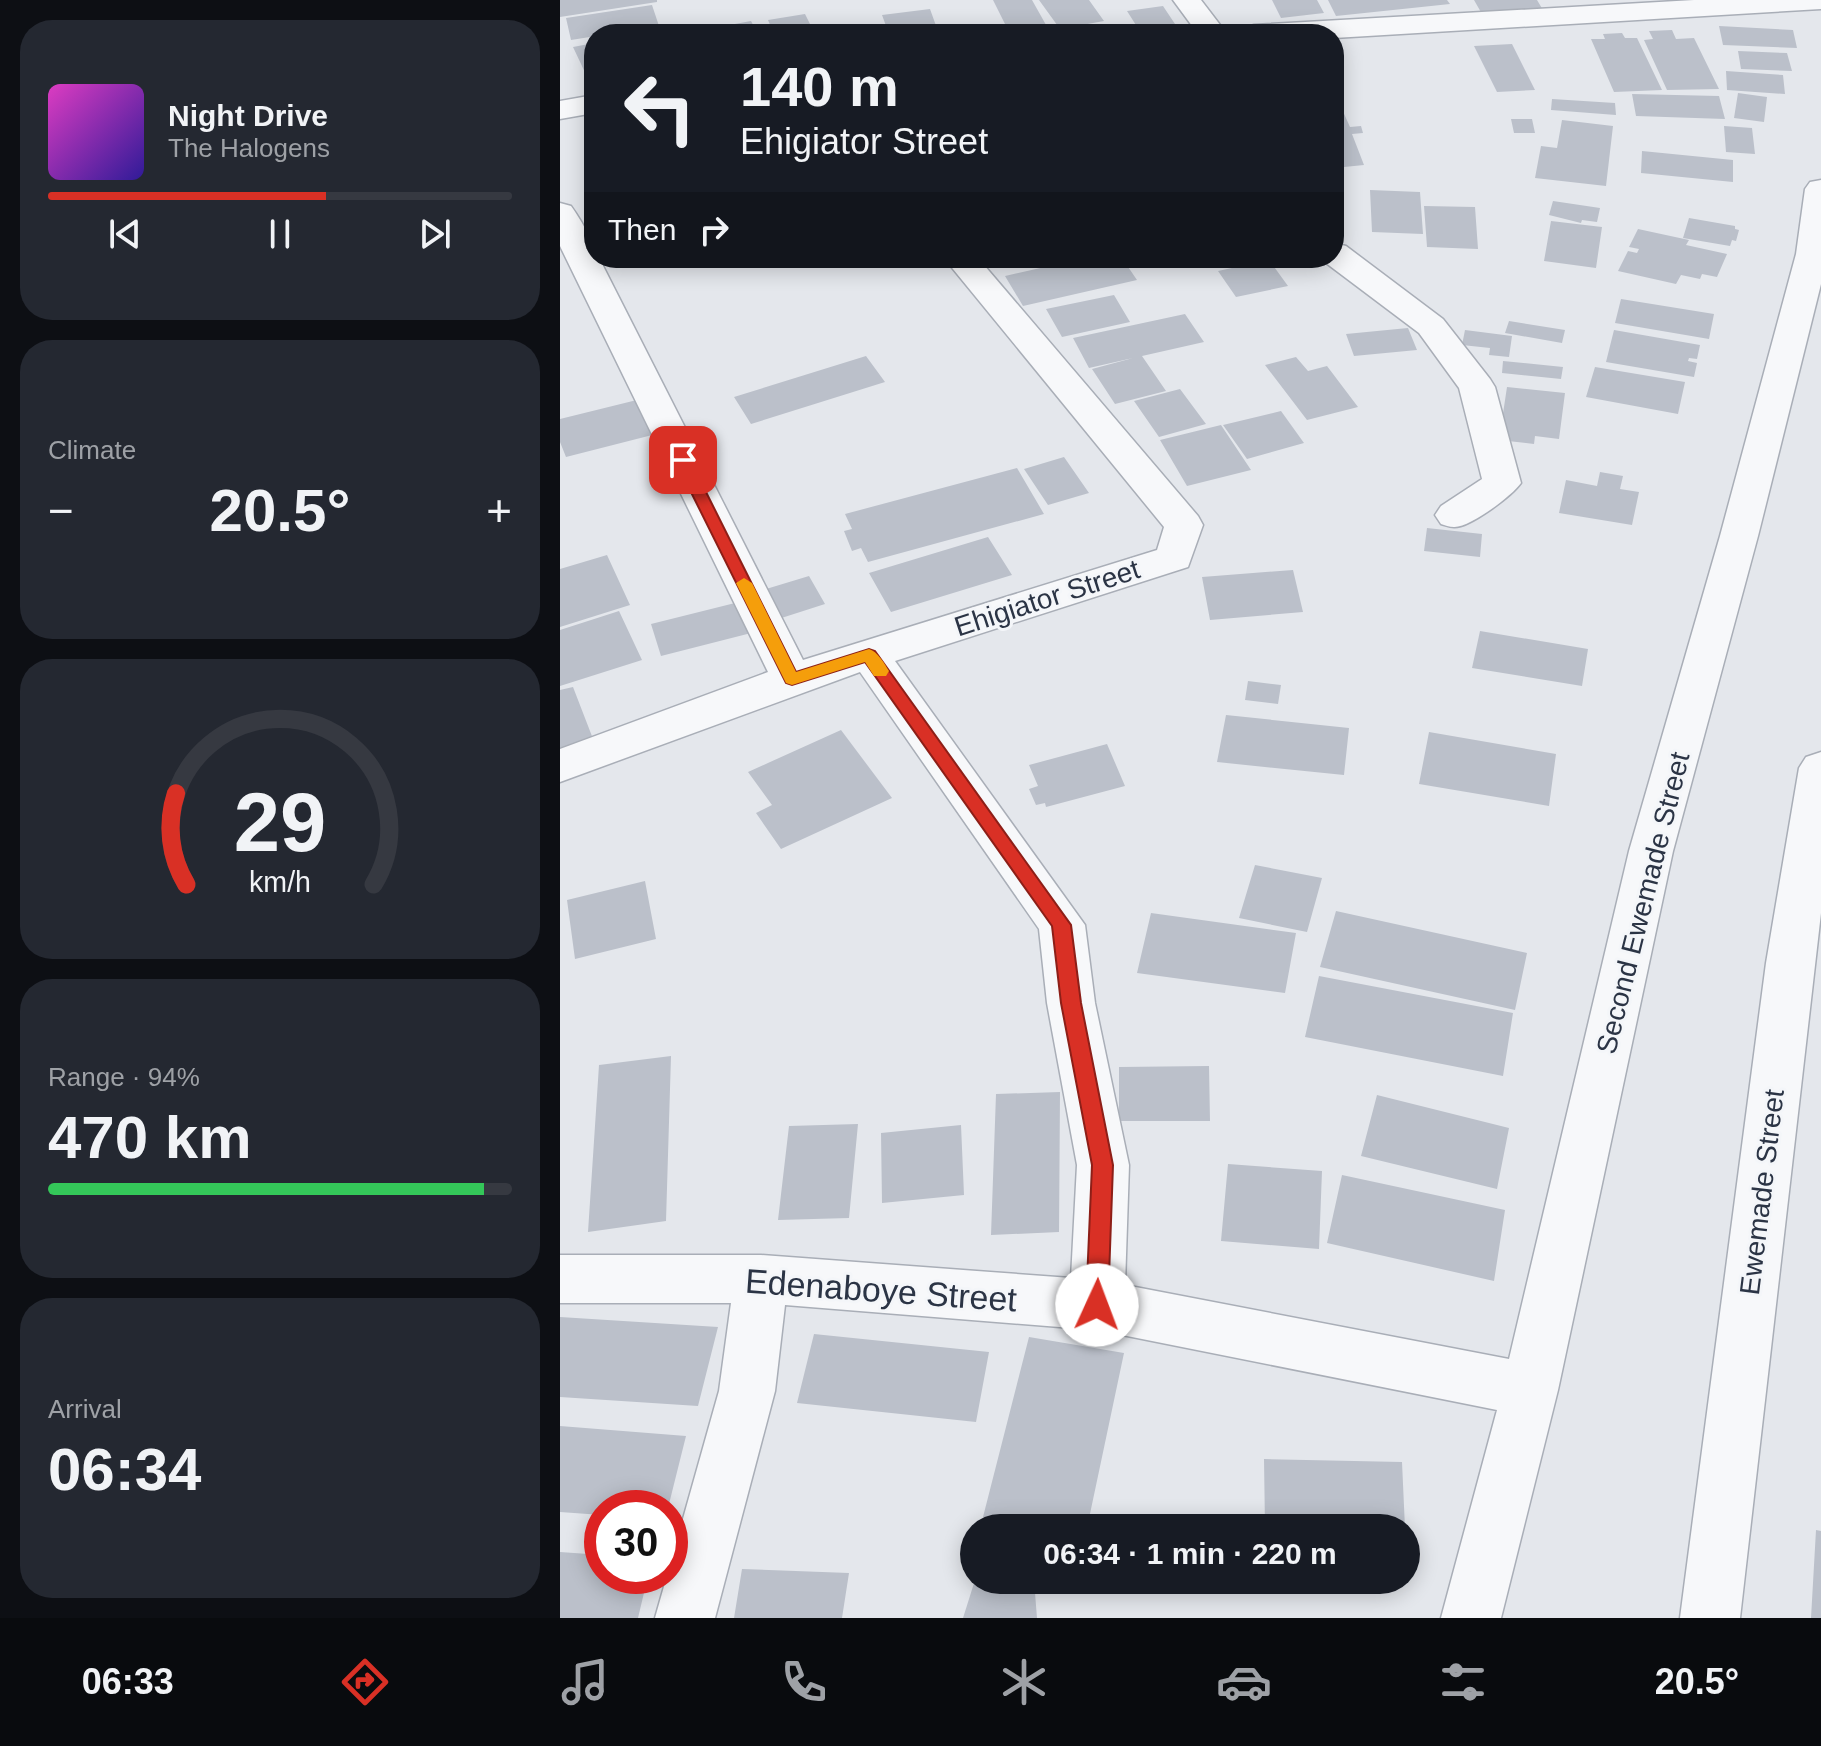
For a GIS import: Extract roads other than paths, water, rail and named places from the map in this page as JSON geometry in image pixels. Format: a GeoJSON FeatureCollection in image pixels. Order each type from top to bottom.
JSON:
{"type":"FeatureCollection","features":[{"type":"Feature","properties":{"kind":"street"},"geometry":{"type":"LineString","coordinates":[[1187,0],[1205,24]]}},
{"type":"Feature","properties":{"kind":"street"},"geometry":{"type":"LineString","coordinates":[[1460,0],[1478,23]]}},
{"type":"Feature","properties":{"kind":"street"},"geometry":{"type":"LineString","coordinates":[[1344,30],[1478,23],[1576,7],[1821,1]]}},
{"type":"Feature","properties":{"kind":"street"},"geometry":{"type":"LineString","coordinates":[[560,109],[584,105]]}},
{"type":"Feature","properties":{"kind":"street","name":"Second Ewemade Street"},"geometry":{"type":"LineString","coordinates":[[1471,1618],[1530,1390],[1651,851],[1805,284],[1821,189]]}},
{"type":"Feature","properties":{"kind":"street"},"geometry":{"type":"LineString","coordinates":[[560,213],[584,261]]}},
{"type":"Feature","properties":{"kind":"street"},"geometry":{"type":"LineString","coordinates":[[1344,261],[1431,326],[1477,387],[1502,483],[1454,515]]}},
{"type":"Feature","properties":{"kind":"street"},"geometry":{"type":"LineString","coordinates":[[587,268],[792,679]]}},
{"type":"Feature","properties":{"kind":"street","name":"Ehigiator Street"},"geometry":{"type":"LineString","coordinates":[[560,766],[792,679],[1174,558],[1184,525],[968,268]]}},
{"type":"Feature","properties":{"kind":"street"},"geometry":{"type":"LineString","coordinates":[[869,655],[1062,925],[1071,1003],[1103,1165],[1097,1305]]}},
{"type":"Feature","properties":{"kind":"street","name":"Ewemade Street"},"geometry":{"type":"LineString","coordinates":[[1710,1618],[1790,963],[1821,768]]}},
{"type":"Feature","properties":{"kind":"street","name":"Edenaboye Street"},"geometry":{"type":"LineString","coordinates":[[560,1279],[761,1279],[1097,1305],[1530,1390]]}},
{"type":"Feature","properties":{"kind":"street"},"geometry":{"type":"LineString","coordinates":[[685,1618],[747,1391],[761,1279]]}}]}
